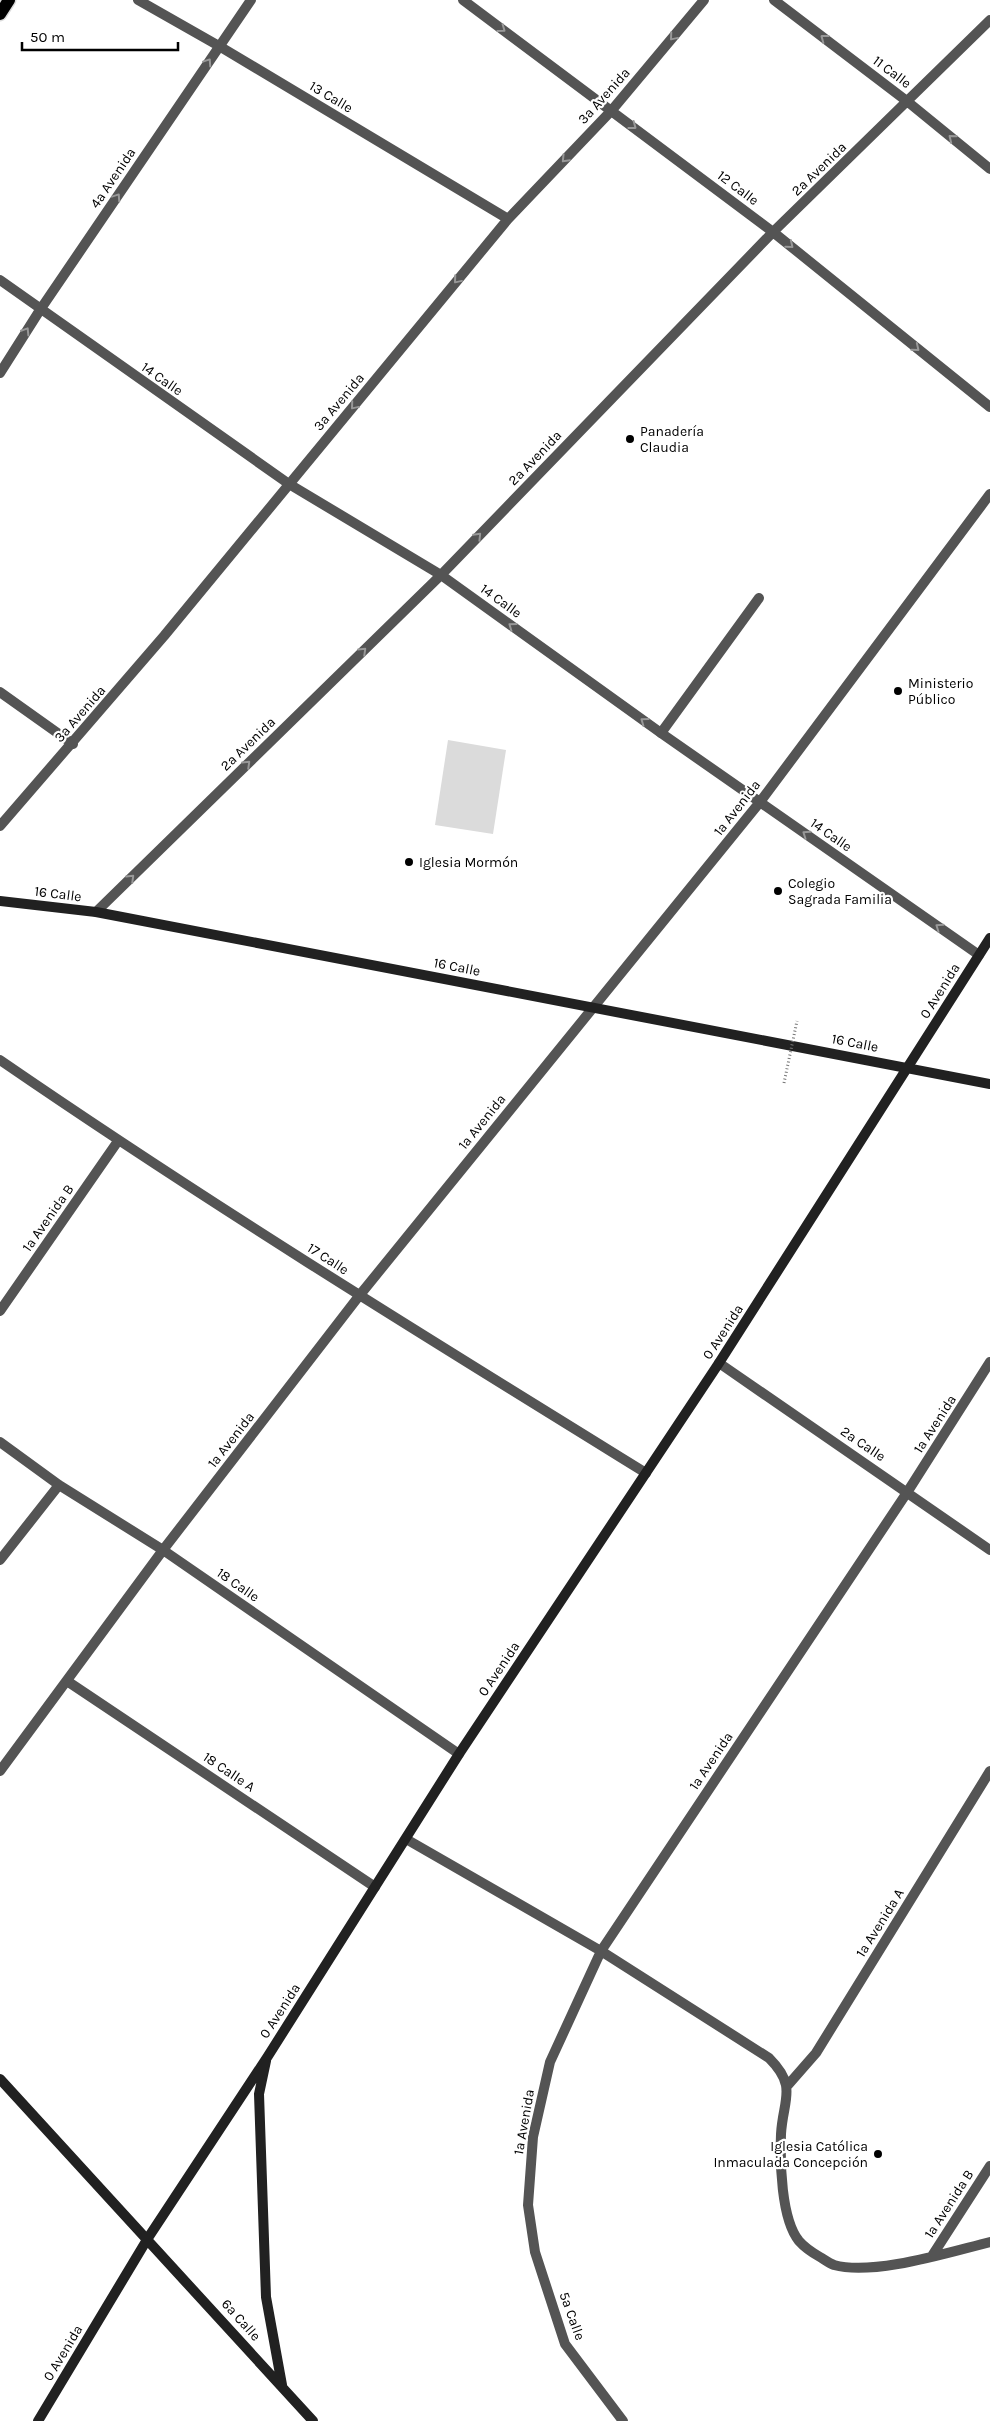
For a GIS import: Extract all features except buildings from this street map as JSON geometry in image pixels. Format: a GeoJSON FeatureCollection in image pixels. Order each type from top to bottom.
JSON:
{"type":"FeatureCollection","features":[{"type":"Feature","properties":{"kind":"main road"},"geometry":{"type":"LineString","coordinates":[[0,14],[10,0]]}},
{"type":"Feature","properties":{"kind":"street","name":"13 Calle"},"geometry":{"type":"LineString","coordinates":[[138,0],[219,46],[508,219]]}},
{"type":"Feature","properties":{"kind":"street","name":"4a Avenida"},"geometry":{"type":"LineString","coordinates":[[0,372],[40,310],[251,0]]}},
{"type":"Feature","properties":{"kind":"street","name":"12 Calle"},"geometry":{"type":"LineString","coordinates":[[463,0],[773,232],[990,407]]}},
{"type":"Feature","properties":{"kind":"street","name":"3a Avenida"},"geometry":{"type":"LineString","coordinates":[[0,826],[73,744],[508,219],[612,110],[704,0]]}},
{"type":"Feature","properties":{"kind":"street","name":"11 Calle"},"geometry":{"type":"LineString","coordinates":[[774,0],[908,102],[990,169]]}},
{"type":"Feature","properties":{"kind":"street","name":"2a Avenida"},"geometry":{"type":"LineString","coordinates":[[96,912],[441,575],[773,232],[990,20]]}},
{"type":"Feature","properties":{"kind":"street","name":"14 Calle"},"geometry":{"type":"LineString","coordinates":[[0,280],[289,484],[441,575],[660,733],[979,955]]}},
{"type":"Feature","properties":{"kind":"street","name":"1a Avenida"},"geometry":{"type":"LineString","coordinates":[[0,1771],[163,1550],[359,1296],[760,802],[990,494]]}},
{"type":"Feature","properties":{"kind":"street"},"geometry":{"type":"LineString","coordinates":[[660,733],[759,598]]}},
{"type":"Feature","properties":{"kind":"street"},"geometry":{"type":"LineString","coordinates":[[0,692],[73,744]]}},
{"type":"Feature","properties":{"kind":"street","name":"16 Calle"},"geometry":{"type":"LineString","coordinates":[[0,901],[96,912],[990,1084]]}},
{"type":"Feature","properties":{"kind":"street","name":"0 Avenida"},"geometry":{"type":"LineString","coordinates":[[38,2421],[148,2238],[268,2056],[459,1754],[719,1363],[990,938]]}},
{"type":"Feature","properties":{"kind":"street","name":"17 Calle"},"geometry":{"type":"LineString","coordinates":[[0,1060],[118,1141],[359,1296],[646,1474]]}},
{"type":"Feature","properties":{"kind":"street","name":"1a Avenida B"},"geometry":{"type":"LineString","coordinates":[[0,1311],[118,1141]]}},
{"type":"Feature","properties":{"kind":"street","name":"1a Avenida"},"geometry":{"type":"LineString","coordinates":[[528,2205],[533,2137],[550,2062],[601,1951],[908,1491],[990,1362]]}},
{"type":"Feature","properties":{"kind":"street","name":"2a Calle"},"geometry":{"type":"LineString","coordinates":[[719,1363],[908,1491],[990,1550]]}},
{"type":"Feature","properties":{"kind":"street","name":"18 Calle"},"geometry":{"type":"LineString","coordinates":[[0,1442],[59,1485],[163,1550],[459,1754]]}},
{"type":"Feature","properties":{"kind":"street"},"geometry":{"type":"LineString","coordinates":[[0,1560],[59,1485]]}},
{"type":"Feature","properties":{"kind":"street","name":"18 Calle A"},"geometry":{"type":"LineString","coordinates":[[67,1681],[375,1887]]}},
{"type":"Feature","properties":{"kind":"street","name":"1a Avenida A"},"geometry":{"type":"LineString","coordinates":[[788,2085],[816,2053],[990,1771]]}},
{"type":"Feature","properties":{"kind":"street"},"geometry":{"type":"LineString","coordinates":[[406,1839],[601,1951],[769,2058],[781,2070],[788,2085],[781,2133],[782,2193],[799,2241],[832,2264],[855,2268],[932,2256],[990,2242]]}},
{"type":"Feature","properties":{"kind":"street"},"geometry":{"type":"LineString","coordinates":[[268,2056],[259,2094],[266,2296],[283,2386]]}},
{"type":"Feature","properties":{"kind":"street","name":"6a Calle"},"geometry":{"type":"LineString","coordinates":[[0,2079],[148,2238],[313,2421]]}},
{"type":"Feature","properties":{"kind":"street","name":"1a Avenida B"},"geometry":{"type":"LineString","coordinates":[[932,2256],[990,2166]]}},
{"type":"Feature","properties":{"kind":"street","name":"5a Calle"},"geometry":{"type":"LineString","coordinates":[[528,2205],[535,2252],[565,2344],[623,2421]]}},
{"type":"Feature","properties":{"kind":"path"},"geometry":{"type":"LineString","coordinates":[[784,1083],[797,1021]]}},
{"type":"Feature","properties":{"kind":"shaded area"},"geometry":{"type":"Polygon","coordinates":[[[448,740],[506,750],[493,834],[435,825],[448,740]]]}},
{"type":"Feature","properties":{"kind":"place","name":"Panadería Claudia"},"geometry":{"type":"Point","coordinates":[630,439]}},
{"type":"Feature","properties":{"kind":"place","name":"Ministerio Público"},"geometry":{"type":"Point","coordinates":[898,691]}},
{"type":"Feature","properties":{"kind":"place","name":"Iglesia Mormón"},"geometry":{"type":"Point","coordinates":[409,862]}},
{"type":"Feature","properties":{"kind":"place","name":"Colegio Sagrada Familia"},"geometry":{"type":"Point","coordinates":[778,891]}},
{"type":"Feature","properties":{"kind":"place","name":"Iglesia Católica Inmaculada Concepción"},"geometry":{"type":"Point","coordinates":[878,2154]}}]}
